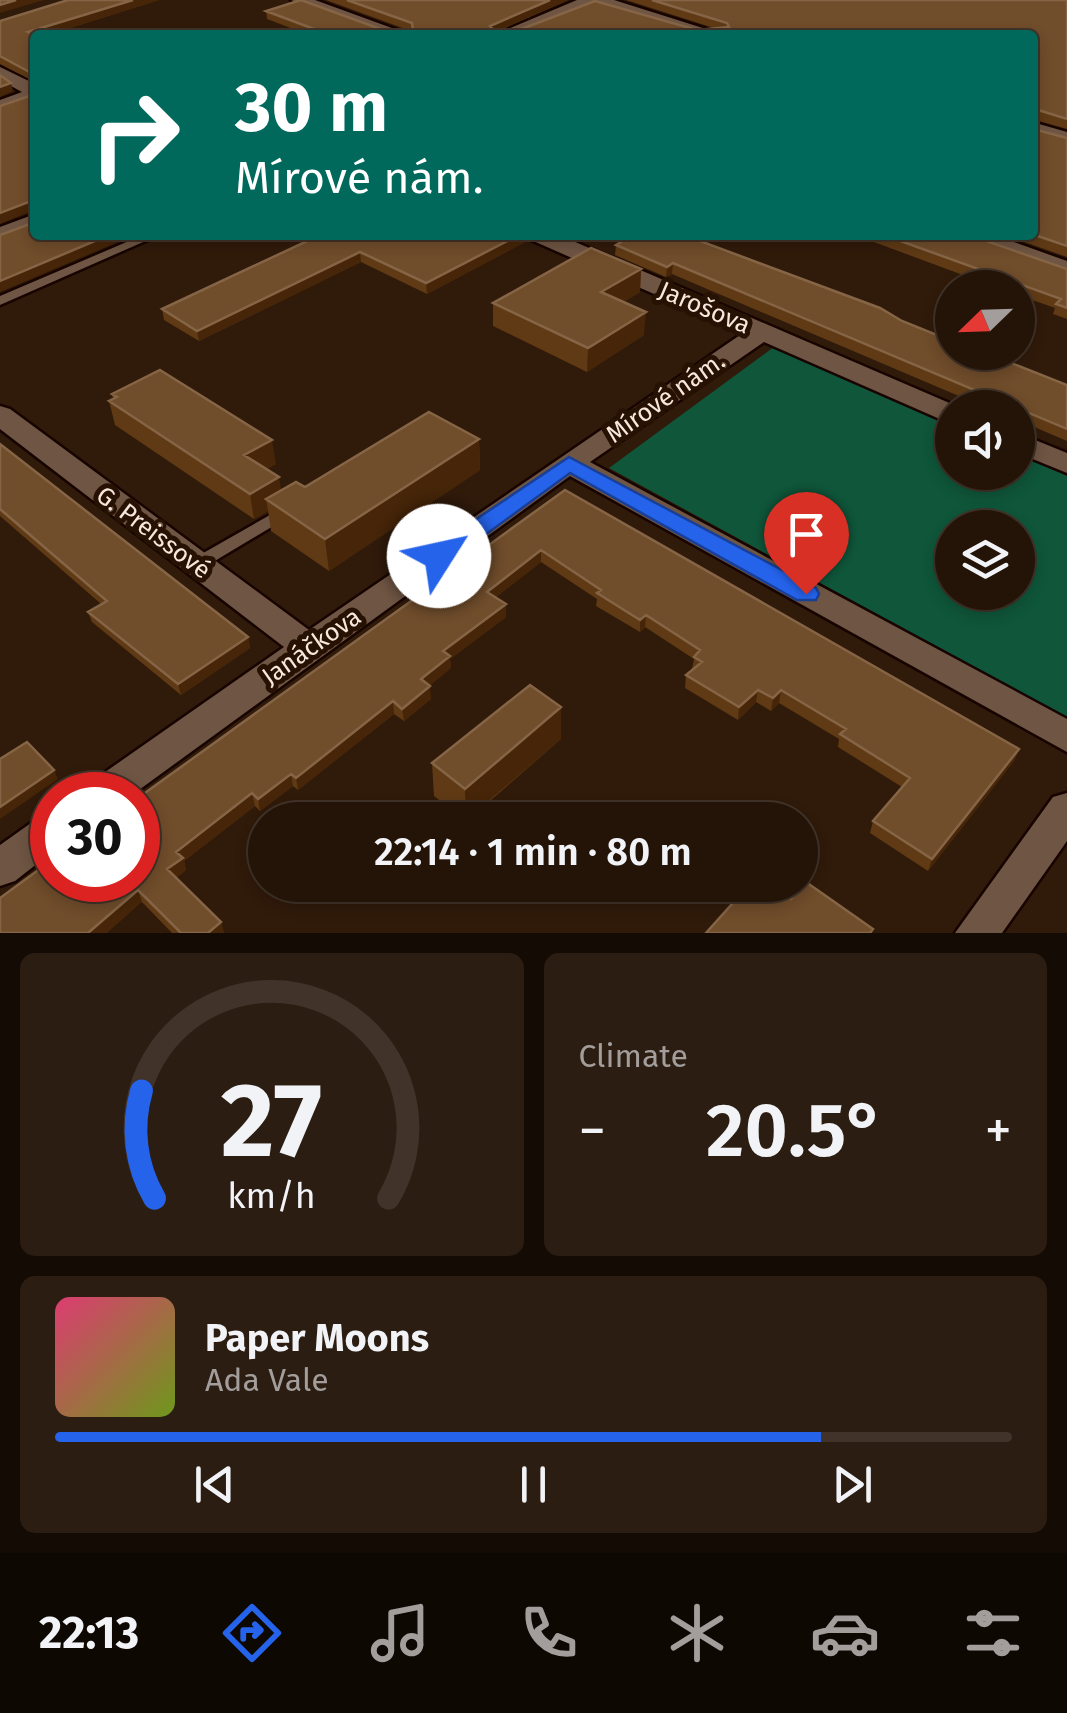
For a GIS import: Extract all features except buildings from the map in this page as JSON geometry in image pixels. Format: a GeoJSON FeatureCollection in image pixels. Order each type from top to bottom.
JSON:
{"type":"FeatureCollection","features":[{"type":"Feature","properties":{"kind":"street"},"geometry":{"type":"LineString","coordinates":[[300,0],[387,30]]}},
{"type":"Feature","properties":{"kind":"street"},"geometry":{"type":"LineString","coordinates":[[516,30],[594,0],[699,30]]}},
{"type":"Feature","properties":{"kind":"street"},"geometry":{"type":"LineString","coordinates":[[0,73],[30,90]]}},
{"type":"Feature","properties":{"kind":"street"},"geometry":{"type":"LineString","coordinates":[[0,106],[30,95]]}},
{"type":"Feature","properties":{"kind":"street"},"geometry":{"type":"LineString","coordinates":[[1038,130],[1067,138]]}},
{"type":"Feature","properties":{"kind":"street"},"geometry":{"type":"LineString","coordinates":[[0,235],[30,223]]}},
{"type":"Feature","properties":{"kind":"street","name":"Jarošova"},"geometry":{"type":"LineString","coordinates":[[550,240],[762,332]]}},
{"type":"Feature","properties":{"kind":"street"},"geometry":{"type":"LineString","coordinates":[[986,240],[1067,268]]}},
{"type":"Feature","properties":{"kind":"street"},"geometry":{"type":"LineString","coordinates":[[762,332],[935,407]]}},
{"type":"Feature","properties":{"kind":"street","name":"Mírové nám."},"geometry":{"type":"LineString","coordinates":[[762,332],[569,464],[1067,737]]}},
{"type":"Feature","properties":{"kind":"street","name":"G. Preissové"},"geometry":{"type":"LineString","coordinates":[[0,415],[309,648]]}},
{"type":"Feature","properties":{"kind":"street"},"geometry":{"type":"LineString","coordinates":[[1035,450],[1067,464]]}},
{"type":"Feature","properties":{"kind":"street","name":"Janáčkova"},"geometry":{"type":"LineString","coordinates":[[134,772],[569,464]]}},
{"type":"Feature","properties":{"kind":"street"},"geometry":{"type":"LineString","coordinates":[[977,933],[1067,809]]}},
{"type":"Feature","properties":{"kind":"street"},"geometry":{"type":"LineString","coordinates":[[0,868],[30,846]]}},
{"type":"Feature","properties":{"kind":"lane"},"geometry":{"type":"LineString","coordinates":[[0,301],[141,240]]}},
{"type":"Feature","properties":{"kind":"lane"},"geometry":{"type":"LineString","coordinates":[[197,564],[292,507]]}},
{"type":"Feature","properties":{"kind":"green space"},"geometry":{"type":"Polygon","coordinates":[[[774,347],[935,418],[935,490],[1035,490],[1035,462],[1067,476],[1067,718],[609,468],[774,347]]]}},
{"type":"Feature","properties":{"kind":"route"},"geometry":{"type":"LineString","coordinates":[[439,556],[569,464],[806,594]]}}]}
